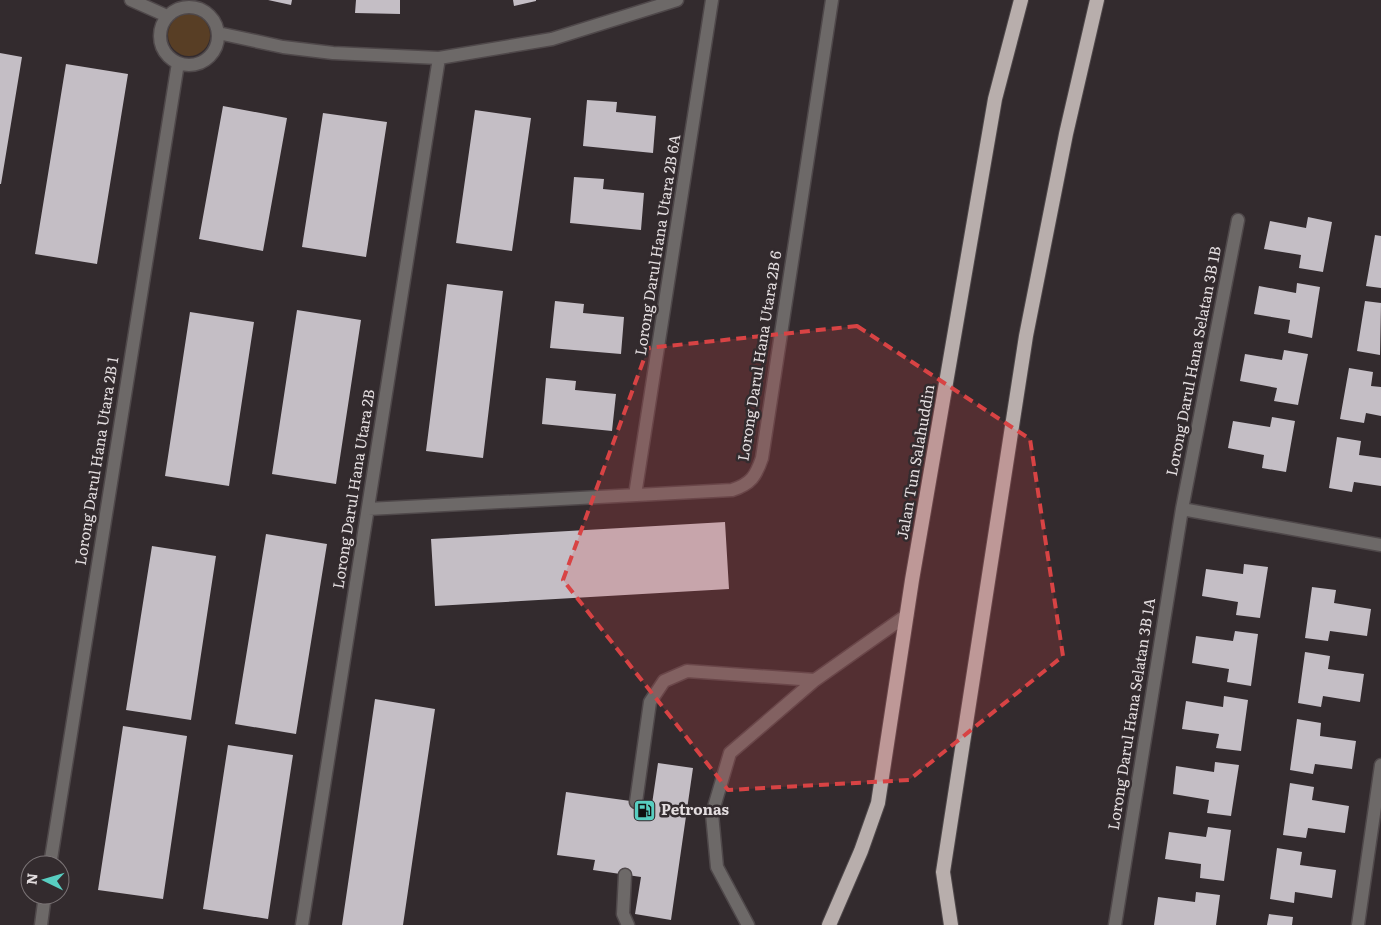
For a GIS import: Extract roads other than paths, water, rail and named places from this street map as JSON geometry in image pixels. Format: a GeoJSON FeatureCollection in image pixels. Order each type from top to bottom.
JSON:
{"type":"FeatureCollection","features":[{"type":"Feature","properties":{"kind":"highway","name":"Jalan Tun Salahuddin"},"geometry":{"type":"LineString","coordinates":[[829,925],[861,851],[878,803],[907,615],[995,99],[1020,0]]}},
{"type":"Feature","properties":{"kind":"highway"},"geometry":{"type":"LineString","coordinates":[[952,925],[943,872],[1026,336],[1066,134],[1097,0]]}},
{"type":"Feature","properties":{"kind":"street"},"geometry":{"type":"LineString","coordinates":[[131,0],[167,16]]}},
{"type":"Feature","properties":{"kind":"street"},"geometry":{"type":"LineString","coordinates":[[218,33],[282,48],[439,58],[552,39],[677,0]]}},
{"type":"Feature","properties":{"kind":"street","name":"Lorong Darul Hana Utara 2B 6A"},"geometry":{"type":"LineString","coordinates":[[635,495],[712,0]]}},
{"type":"Feature","properties":{"kind":"street","name":"Lorong Darul Hana Utara 2B 6"},"geometry":{"type":"LineString","coordinates":[[368,509],[732,490],[745,486],[756,476],[762,458],[832,0]]}},
{"type":"Feature","properties":{"kind":"street"},"geometry":{"type":"LineString","coordinates":[[183,7],[197,8],[210,15],[218,33],[213,52],[206,60],[186,65],[170,58],[160,42],[160,33],[167,16],[183,7]]}},
{"type":"Feature","properties":{"kind":"street","name":"Lorong Darul Hana Utara 2B"},"geometry":{"type":"LineString","coordinates":[[302,925],[439,58]]}},
{"type":"Feature","properties":{"kind":"street","name":"Lorong Darul Hana Utara 2B 1"},"geometry":{"type":"LineString","coordinates":[[52,855],[178,63]]}},
{"type":"Feature","properties":{"kind":"street","name":"Lorong Darul Hana Selatan 3B 1B"},"geometry":{"type":"LineString","coordinates":[[1182,509],[1238,220]]}},
{"type":"Feature","properties":{"kind":"street"},"geometry":{"type":"LineString","coordinates":[[1182,509],[1381,546]]}},
{"type":"Feature","properties":{"kind":"street","name":"Lorong Darul Hana Selatan 3B 1A"},"geometry":{"type":"LineString","coordinates":[[1115,925],[1182,509]]}},
{"type":"Feature","properties":{"kind":"street"},"geometry":{"type":"LineString","coordinates":[[748,925],[717,867],[712,814],[730,753],[815,680],[907,615]]}},
{"type":"Feature","properties":{"kind":"street"},"geometry":{"type":"LineString","coordinates":[[636,802],[650,702],[664,681],[687,671],[815,680]]}},
{"type":"Feature","properties":{"kind":"street"},"geometry":{"type":"LineString","coordinates":[[1358,925],[1379,801],[1381,765]]}},
{"type":"Feature","properties":{"kind":"street"},"geometry":{"type":"LineString","coordinates":[[625,875],[623,914],[628,925]]}},
{"type":"Feature","properties":{"kind":"street"},"geometry":{"type":"LineString","coordinates":[[41,925],[44,905]]}},
{"type":"Feature","properties":{"kind":"place","name":"Petronas"},"geometry":{"type":"Point","coordinates":[645,810]}}]}
